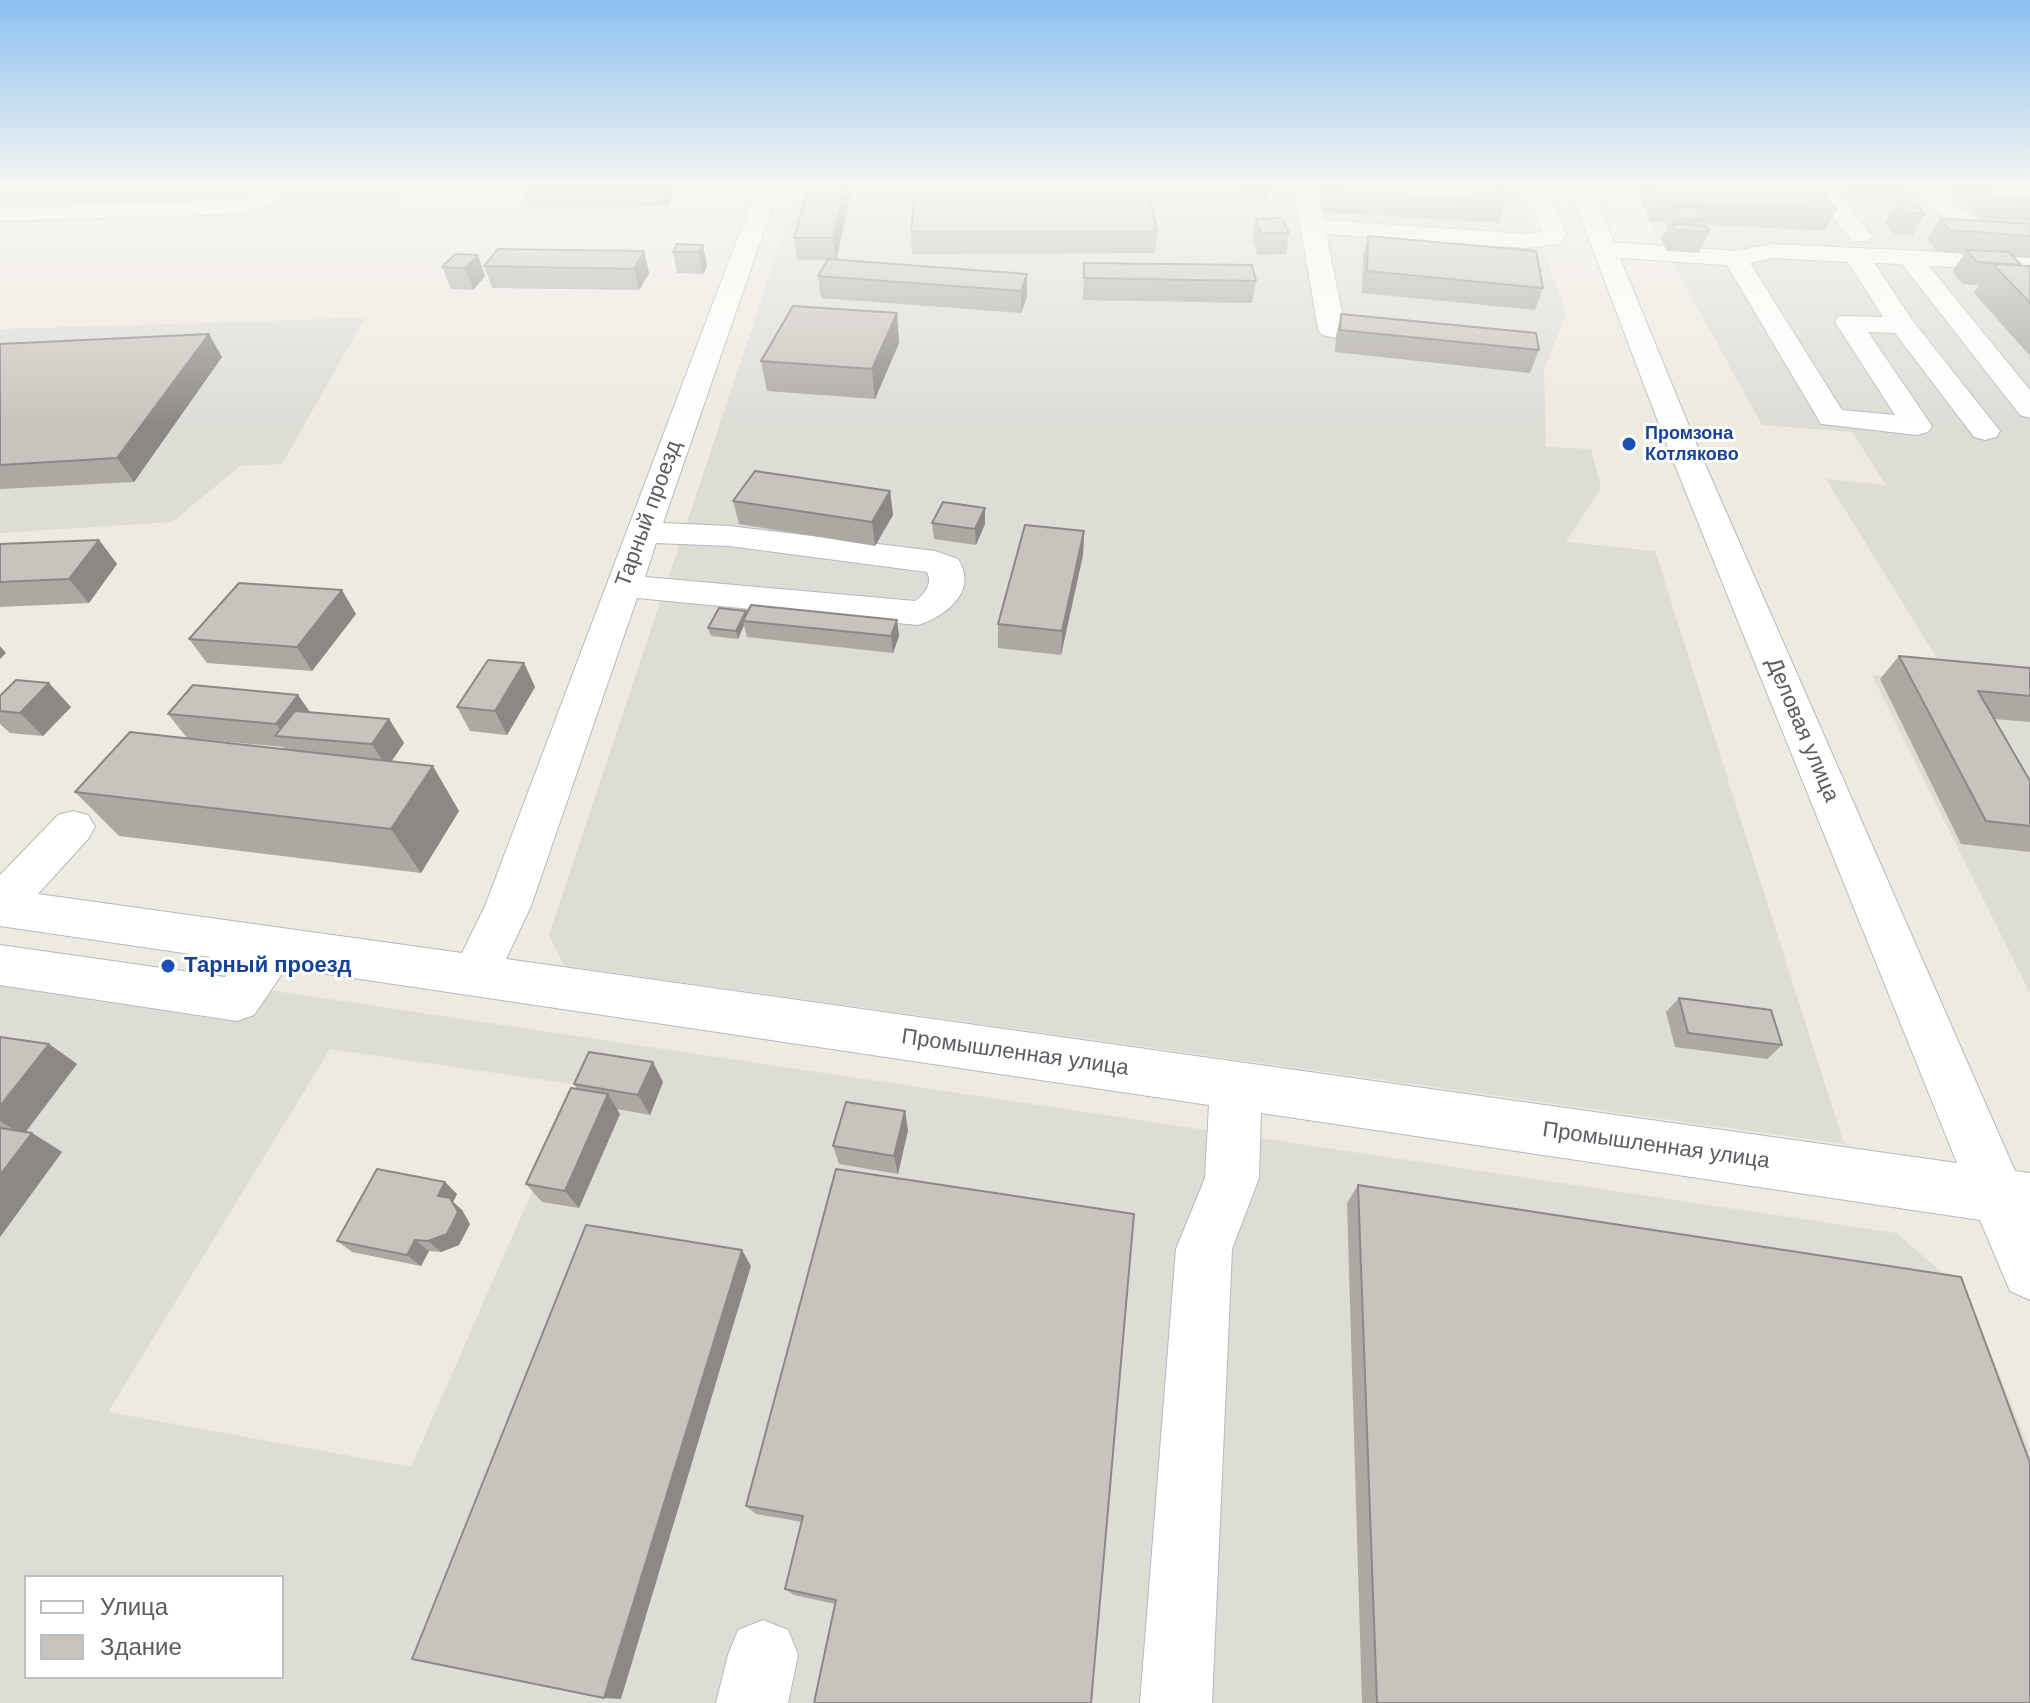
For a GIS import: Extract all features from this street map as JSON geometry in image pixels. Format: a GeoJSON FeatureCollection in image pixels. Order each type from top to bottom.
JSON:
{"type":"FeatureCollection","features":[{"type":"Feature","properties":{"kind":"street","name":"Тарный проезд"},"geometry":{"type":"LineString","coordinates":[[475,975],[505,914],[739,266]]}},
{"type":"Feature","properties":{"kind":"street"},"geometry":{"type":"LineString","coordinates":[[1320,266],[1332,329],[1421,338]]}},
{"type":"Feature","properties":{"kind":"street","name":"Деловая улица"},"geometry":{"type":"LineString","coordinates":[[1610,266],[1683,448],[2014,1198],[2030,1271]]}},
{"type":"Feature","properties":{"kind":"street"},"geometry":{"type":"LineString","coordinates":[[1736,266],[1832,418],[2030,434]]}},
{"type":"Feature","properties":{"kind":"street"},"geometry":{"type":"LineString","coordinates":[[1870,266],[1903,326],[1985,431]]}},
{"type":"Feature","properties":{"kind":"street"},"geometry":{"type":"LineString","coordinates":[[1916,266],[2030,409]]}},
{"type":"Feature","properties":{"kind":"street"},"geometry":{"type":"LineString","coordinates":[[1903,326],[1848,322],[1917,426]]}},
{"type":"Feature","properties":{"kind":"street"},"geometry":{"type":"LineString","coordinates":[[623,586],[918,613],[932,610],[949,578],[946,567],[935,562],[729,536],[643,532]]}},
{"type":"Feature","properties":{"kind":"street"},"geometry":{"type":"LineString","coordinates":[[0,906],[73,827]]}},
{"type":"Feature","properties":{"kind":"street","name":"Промышленная улица"},"geometry":{"type":"LineString","coordinates":[[0,906],[2014,1198]]}},
{"type":"Feature","properties":{"kind":"street"},"geometry":{"type":"LineString","coordinates":[[0,965],[237,1000],[276,945]]}},
{"type":"Feature","properties":{"kind":"street"},"geometry":{"type":"LineString","coordinates":[[1176,1703],[1204,1249],[1232,1178],[1236,1085]]}},
{"type":"Feature","properties":{"kind":"shaded area"},"geometry":{"type":"Polygon","coordinates":[[[772,266],[1549,266],[1566,313],[1544,370],[1546,447],[1591,449],[1601,488],[1566,542],[1655,551],[1844,1144],[564,966],[549,935],[772,266]]]}},
{"type":"Feature","properties":{"kind":"shaded area"},"geometry":{"type":"Polygon","coordinates":[[[1675,266],[2030,266],[2030,993],[1872,675],[1951,681],[1826,479],[1886,485],[1852,432],[1762,425],[1675,266]]]}},
{"type":"Feature","properties":{"kind":"shaded area"},"geometry":{"type":"Polygon","coordinates":[[[365,318],[282,464],[240,466],[172,522],[0,533],[0,329],[365,318]]]}},
{"type":"Feature","properties":{"kind":"shaded area"},"geometry":{"type":"Polygon","coordinates":[[[0,950],[1896,1233],[1967,1294],[2030,1451],[2030,1703],[0,1703],[0,950]],[[330,1049],[108,1412],[411,1467],[579,1085],[330,1049]]]}},
{"type":"Feature","properties":{"kind":"building"},"geometry":{"type":"Polygon","coordinates":[[[508,266],[635,266],[634,269],[508,266]]]}},
{"type":"Feature","properties":{"kind":"building"},"geometry":{"type":"Polygon","coordinates":[[[824,266],[927,266],[1027,274],[1021,291],[818,276],[824,266]]]}},
{"type":"Feature","properties":{"kind":"building"},"geometry":{"type":"Polygon","coordinates":[[[1084,266],[1252,266],[1256,281],[1084,278],[1084,266]]]}},
{"type":"Feature","properties":{"kind":"building"},"geometry":{"type":"Polygon","coordinates":[[[1367,266],[1539,266],[1543,288],[1367,271],[1367,266]]]}},
{"type":"Feature","properties":{"kind":"building"},"geometry":{"type":"Polygon","coordinates":[[[1995,266],[2030,266],[2030,303],[1995,266]]]}},
{"type":"Feature","properties":{"kind":"building"},"geometry":{"type":"Polygon","coordinates":[[[793,306],[897,313],[872,369],[761,361],[793,306]]]}},
{"type":"Feature","properties":{"kind":"building"},"geometry":{"type":"Polygon","coordinates":[[[1341,314],[1536,333],[1539,350],[1340,330],[1341,314]]]}},
{"type":"Feature","properties":{"kind":"building"},"geometry":{"type":"Polygon","coordinates":[[[209,334],[117,458],[0,465],[0,344],[209,334]]]}},
{"type":"Feature","properties":{"kind":"building"},"geometry":{"type":"Polygon","coordinates":[[[755,471],[890,491],[872,522],[733,501],[755,471]]]}},
{"type":"Feature","properties":{"kind":"building"},"geometry":{"type":"Polygon","coordinates":[[[943,502],[985,508],[975,529],[932,523],[943,502]]]}},
{"type":"Feature","properties":{"kind":"building"},"geometry":{"type":"Polygon","coordinates":[[[1025,525],[1084,531],[1062,631],[998,624],[1025,525]]]}},
{"type":"Feature","properties":{"kind":"building"},"geometry":{"type":"Polygon","coordinates":[[[99,540],[69,579],[0,582],[0,544],[99,540]]]}},
{"type":"Feature","properties":{"kind":"building"},"geometry":{"type":"Polygon","coordinates":[[[239,583],[342,590],[297,647],[189,639],[239,583]]]}},
{"type":"Feature","properties":{"kind":"building"},"geometry":{"type":"Polygon","coordinates":[[[751,605],[897,620],[891,636],[743,621],[751,605]]]}},
{"type":"Feature","properties":{"kind":"building"},"geometry":{"type":"Polygon","coordinates":[[[719,608],[746,611],[736,631],[708,628],[719,608]]]}},
{"type":"Feature","properties":{"kind":"building"},"geometry":{"type":"Polygon","coordinates":[[[1899,656],[2030,668],[2030,696],[1978,691],[2030,781],[2030,826],[1986,821],[1899,656]]]}},
{"type":"Feature","properties":{"kind":"building"},"geometry":{"type":"Polygon","coordinates":[[[488,660],[524,663],[495,711],[457,707],[488,660]]]}},
{"type":"Feature","properties":{"kind":"building"},"geometry":{"type":"Polygon","coordinates":[[[16,680],[49,683],[20,713],[0,711],[0,696],[16,680]]]}},
{"type":"Feature","properties":{"kind":"building"},"geometry":{"type":"Polygon","coordinates":[[[193,685],[298,695],[276,724],[168,714],[193,685]]]}},
{"type":"Feature","properties":{"kind":"building"},"geometry":{"type":"Polygon","coordinates":[[[295,711],[389,719],[372,744],[275,736],[295,711]]]}},
{"type":"Feature","properties":{"kind":"building"},"geometry":{"type":"Polygon","coordinates":[[[130,732],[433,766],[391,829],[75,792],[130,732]]]}},
{"type":"Feature","properties":{"kind":"building"},"geometry":{"type":"Polygon","coordinates":[[[1679,998],[1771,1010],[1782,1045],[1688,1033],[1679,998]]]}},
{"type":"Feature","properties":{"kind":"building"},"geometry":{"type":"Polygon","coordinates":[[[0,1037],[49,1044],[0,1106],[0,1037]]]}},
{"type":"Feature","properties":{"kind":"building"},"geometry":{"type":"Polygon","coordinates":[[[589,1052],[653,1062],[638,1095],[574,1084],[589,1052]]]}},
{"type":"Feature","properties":{"kind":"building"},"geometry":{"type":"Polygon","coordinates":[[[571,1088],[608,1094],[565,1191],[526,1184],[571,1088]]]}},
{"type":"Feature","properties":{"kind":"building"},"geometry":{"type":"Polygon","coordinates":[[[846,1102],[905,1111],[894,1156],[833,1146],[846,1102]]]}},
{"type":"Feature","properties":{"kind":"building"},"geometry":{"type":"Polygon","coordinates":[[[0,1128],[32,1133],[0,1175],[0,1128]]]}},
{"type":"Feature","properties":{"kind":"building"},"geometry":{"type":"Polygon","coordinates":[[[377,1169],[445,1182],[438,1196],[450,1198],[458,1212],[447,1234],[428,1241],[415,1240],[407,1255],[337,1241],[377,1169]]]}},
{"type":"Feature","properties":{"kind":"building"},"geometry":{"type":"Polygon","coordinates":[[[836,1169],[1134,1214],[1091,1703],[814,1703],[836,1600],[785,1589],[803,1516],[746,1506],[836,1169]]]}},
{"type":"Feature","properties":{"kind":"building"},"geometry":{"type":"Polygon","coordinates":[[[1358,1185],[1961,1277],[2030,1463],[2030,1703],[1377,1703],[1358,1185]]]}},
{"type":"Feature","properties":{"kind":"building"},"geometry":{"type":"Polygon","coordinates":[[[586,1225],[742,1250],[604,1698],[412,1659],[586,1225]]]}},
{"type":"Feature","properties":{"kind":"place","name":"Промзона Котляково"},"geometry":{"type":"Point","coordinates":[1629,444]}},
{"type":"Feature","properties":{"kind":"place","name":"Тарный проезд"},"geometry":{"type":"Point","coordinates":[168,966]}}]}
